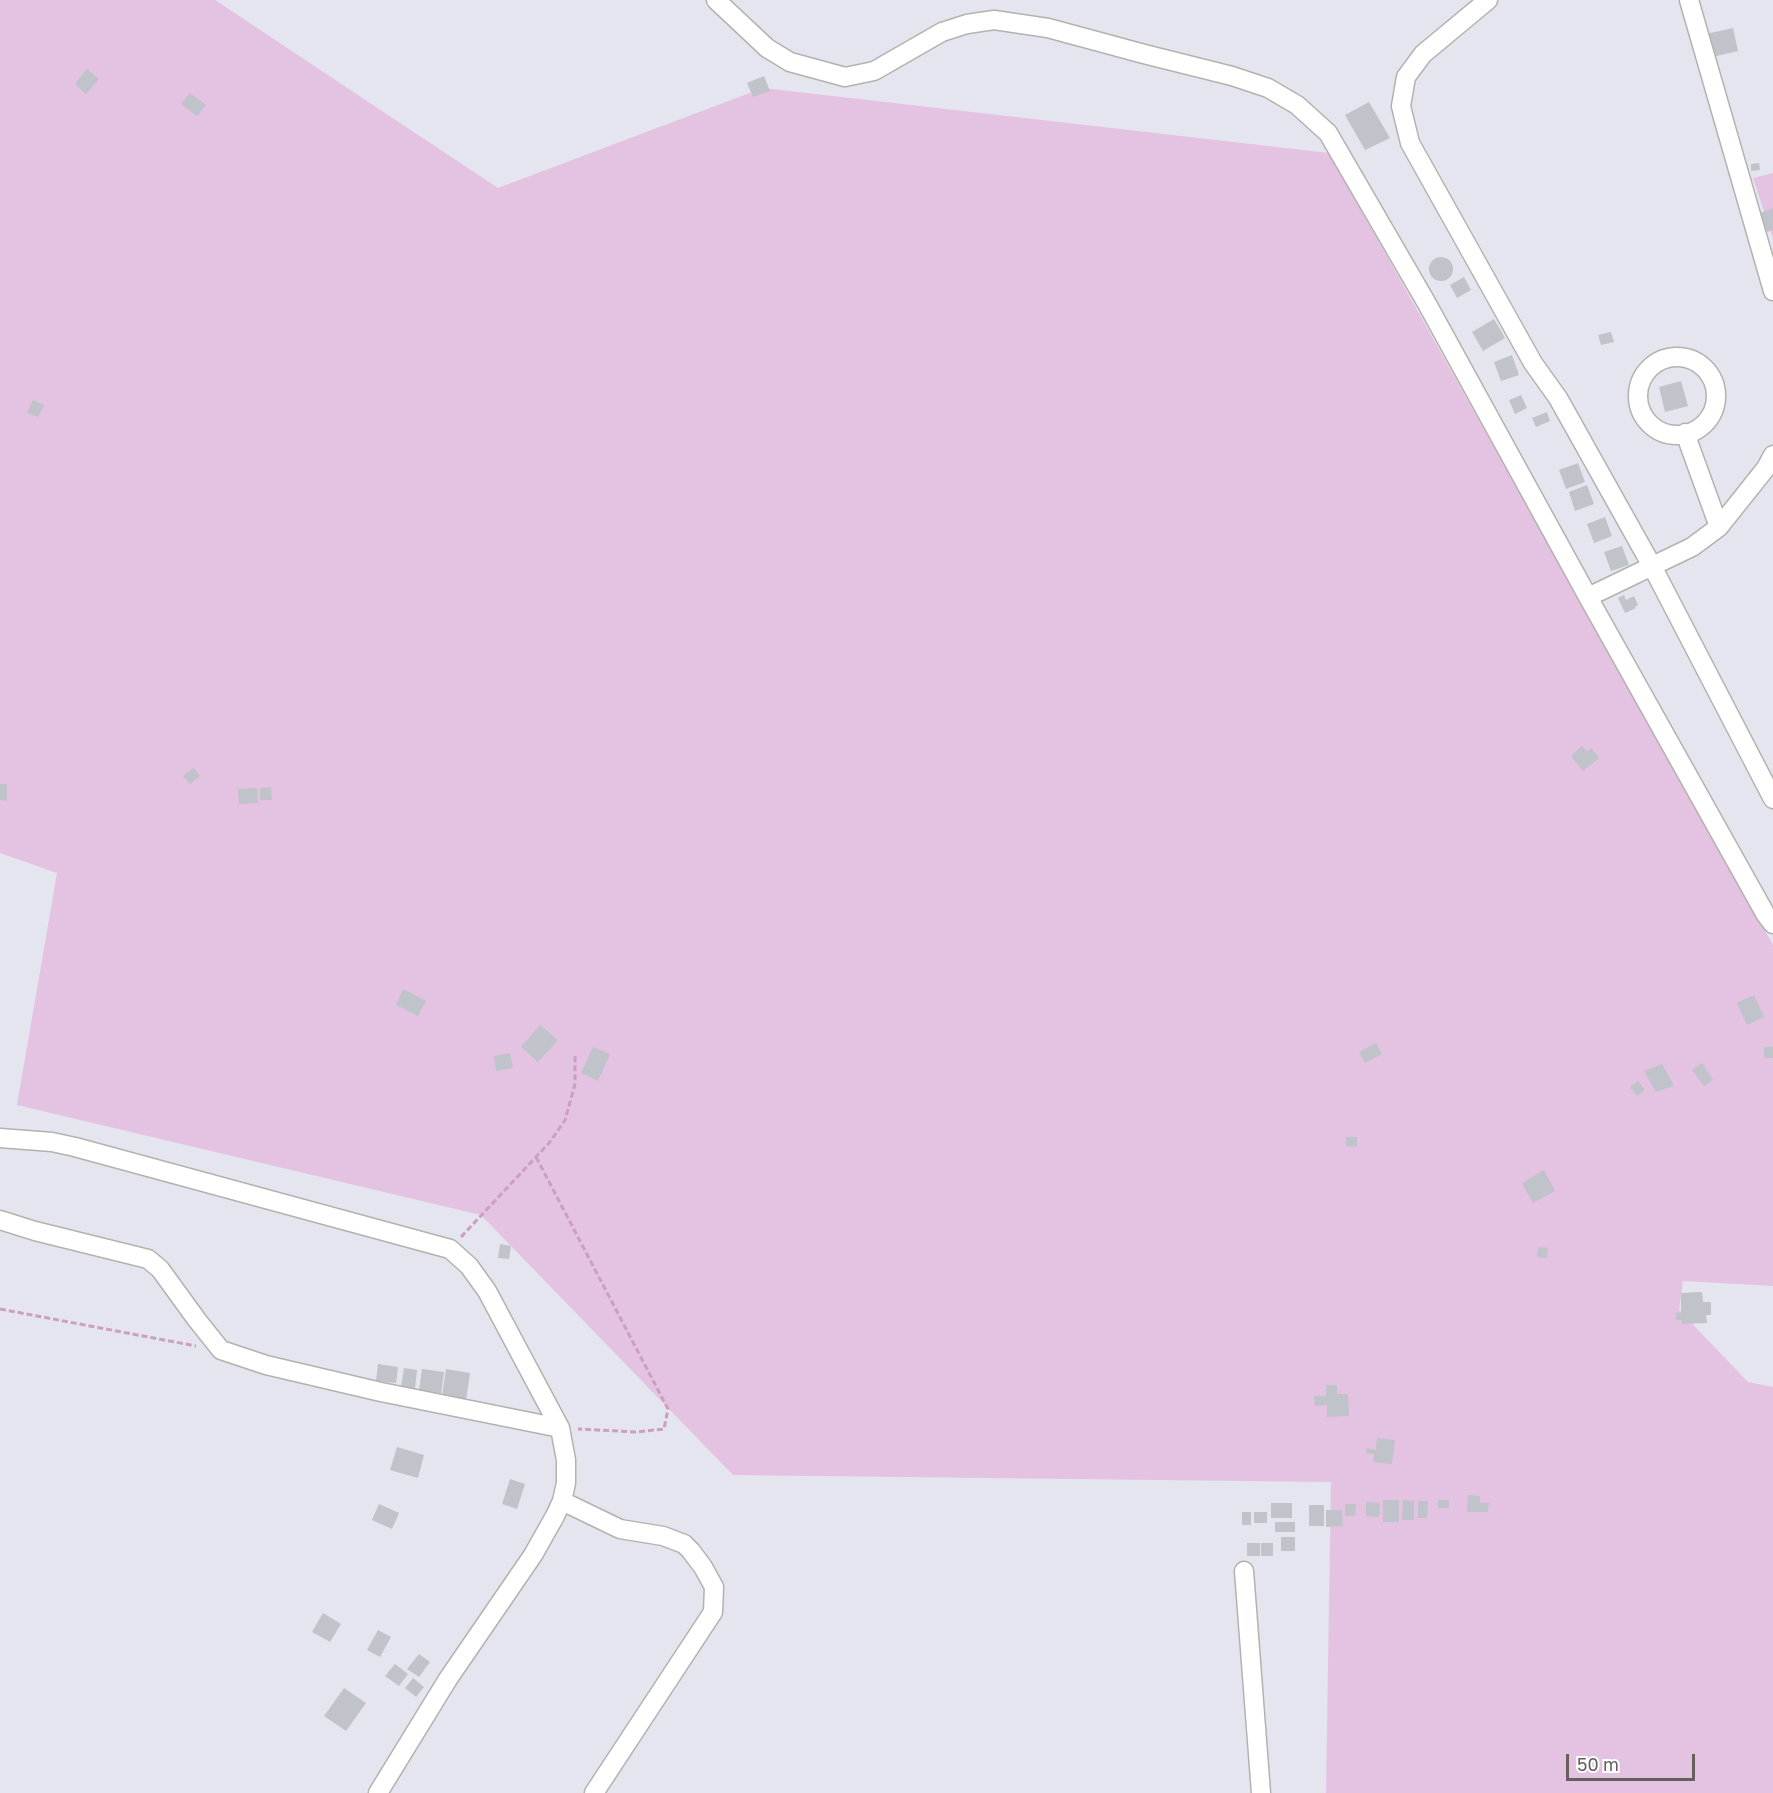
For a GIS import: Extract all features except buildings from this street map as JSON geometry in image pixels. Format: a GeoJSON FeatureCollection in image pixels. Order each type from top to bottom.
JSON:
{"type":"FeatureCollection","features":[{"type":"Feature","properties":{"kind":"street"},"geometry":{"type":"LineString","coordinates":[[716,0],[767,48],[790,62],[845,77],[874,71],[942,32],[967,24],[994,20],[1048,28],[1232,76],[1268,88],[1297,105],[1328,133],[1426,302],[1588,597],[1760,905],[1773,924]]}},
{"type":"Feature","properties":{"kind":"street"},"geometry":{"type":"LineString","coordinates":[[1488,0],[1423,54],[1406,77],[1401,106],[1410,143],[1533,363],[1558,398],[1653,566],[1773,799]]}},
{"type":"Feature","properties":{"kind":"street"},"geometry":{"type":"LineString","coordinates":[[1689,0],[1773,291]]}},
{"type":"Feature","properties":{"kind":"street"},"geometry":{"type":"LineString","coordinates":[[1668,358],[1691,359],[1701,364],[1714,382],[1715,404],[1711,414],[1696,430],[1685,433],[1674,434],[1654,427],[1646,419],[1638,399],[1642,378],[1658,362],[1668,358]]}},
{"type":"Feature","properties":{"kind":"street"},"geometry":{"type":"LineString","coordinates":[[1685,433],[1719,527]]}},
{"type":"Feature","properties":{"kind":"street"},"geometry":{"type":"LineString","coordinates":[[1588,597],[1692,547],[1719,527],[1766,468],[1773,455]]}},
{"type":"Feature","properties":{"kind":"street"},"geometry":{"type":"LineString","coordinates":[[0,1138],[52,1142],[75,1147],[450,1249],[469,1266],[487,1290],[560,1428],[566,1460],[566,1483],[562,1501],[533,1555],[448,1679],[378,1793]]}},
{"type":"Feature","properties":{"kind":"street"},"geometry":{"type":"LineString","coordinates":[[0,1220],[148,1259],[160,1269],[196,1320],[221,1350],[266,1365],[381,1392],[560,1428]]}},
{"type":"Feature","properties":{"kind":"street"},"geometry":{"type":"LineString","coordinates":[[562,1501],[620,1529],[663,1536],[684,1544],[703,1566],[714,1587],[713,1612],[594,1793]]}},
{"type":"Feature","properties":{"kind":"street"},"geometry":{"type":"LineString","coordinates":[[1244,1571],[1261,1793]]}},
{"type":"Feature","properties":{"kind":"path"},"geometry":{"type":"LineString","coordinates":[[450,1249],[550,1142],[565,1120],[575,1084],[575,1055]]}},
{"type":"Feature","properties":{"kind":"path"},"geometry":{"type":"LineString","coordinates":[[536,1157],[668,1409],[664,1429],[636,1432],[560,1428]]}},
{"type":"Feature","properties":{"kind":"path"},"geometry":{"type":"LineString","coordinates":[[0,1309],[221,1350]]}},
{"type":"Feature","properties":{"kind":"shaded area"},"geometry":{"type":"Polygon","coordinates":[[[0,0],[215,0],[498,188],[763,88],[1329,153],[1773,945],[1773,1286],[1683,1281],[1679,1310],[1748,1382],[1773,1387],[1773,1793],[1326,1793],[1331,1482],[733,1475],[481,1215],[17,1105],[57,873],[0,853],[0,0]]]}},
{"type":"Feature","properties":{"kind":"shaded area"},"geometry":{"type":"Polygon","coordinates":[[[1773,173],[1773,238],[1753,178],[1773,173]]]}}]}
